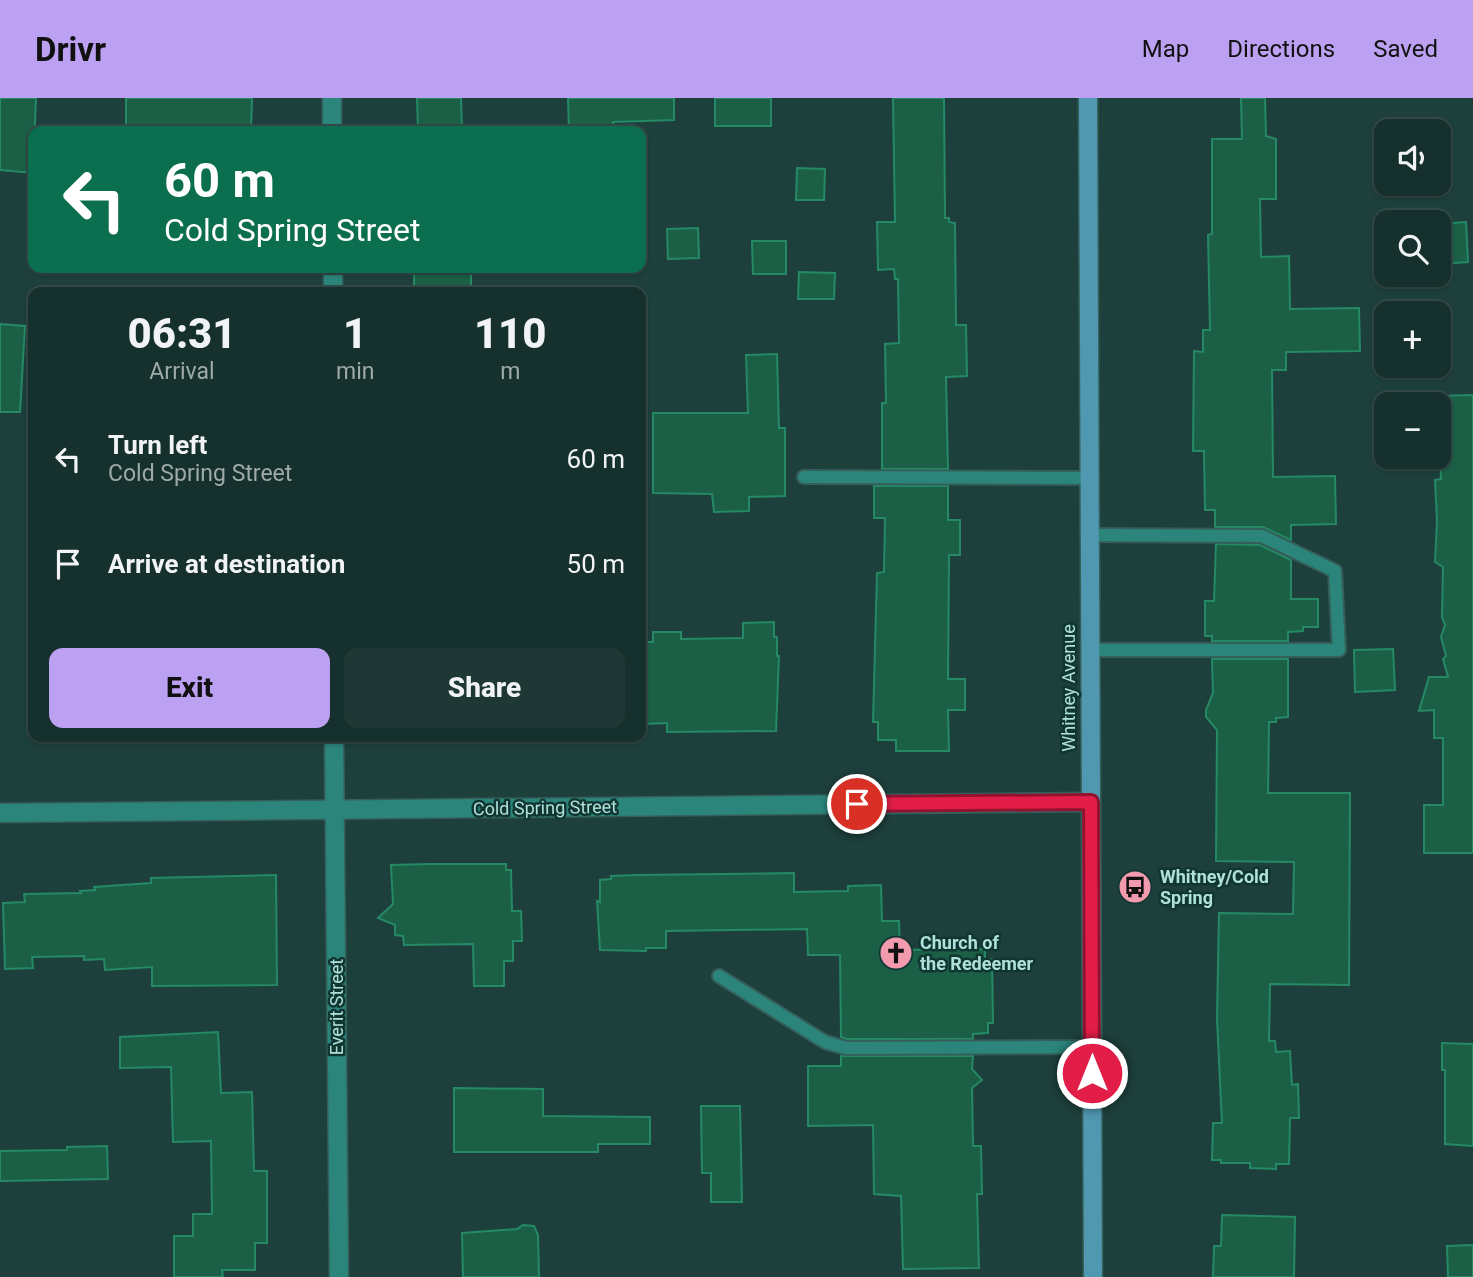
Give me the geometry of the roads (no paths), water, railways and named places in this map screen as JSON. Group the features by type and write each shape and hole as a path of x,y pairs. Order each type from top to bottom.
{"main road":[{"name":"Whitney Avenue","path":"1088,98 1093,1277"}],"street":[{"path":"332,98 332,126"},
{"name":"Everit Street","path":"334,742 339,1277"},
{"name":"Cold Spring Street","path":"0,813 1091,802"}],"lane":[{"path":"804,477 1089,478"},
{"path":"1089,535 1262,536 1335,572 1339,650 1090,650"},
{"path":"719,976 825,1042 846,1048 1092,1047"}],"place":[{"name":"Whitney/Cold Spring","path":"1135,887"},
{"name":"Church of the Redeemer","path":"896,953"}]}
